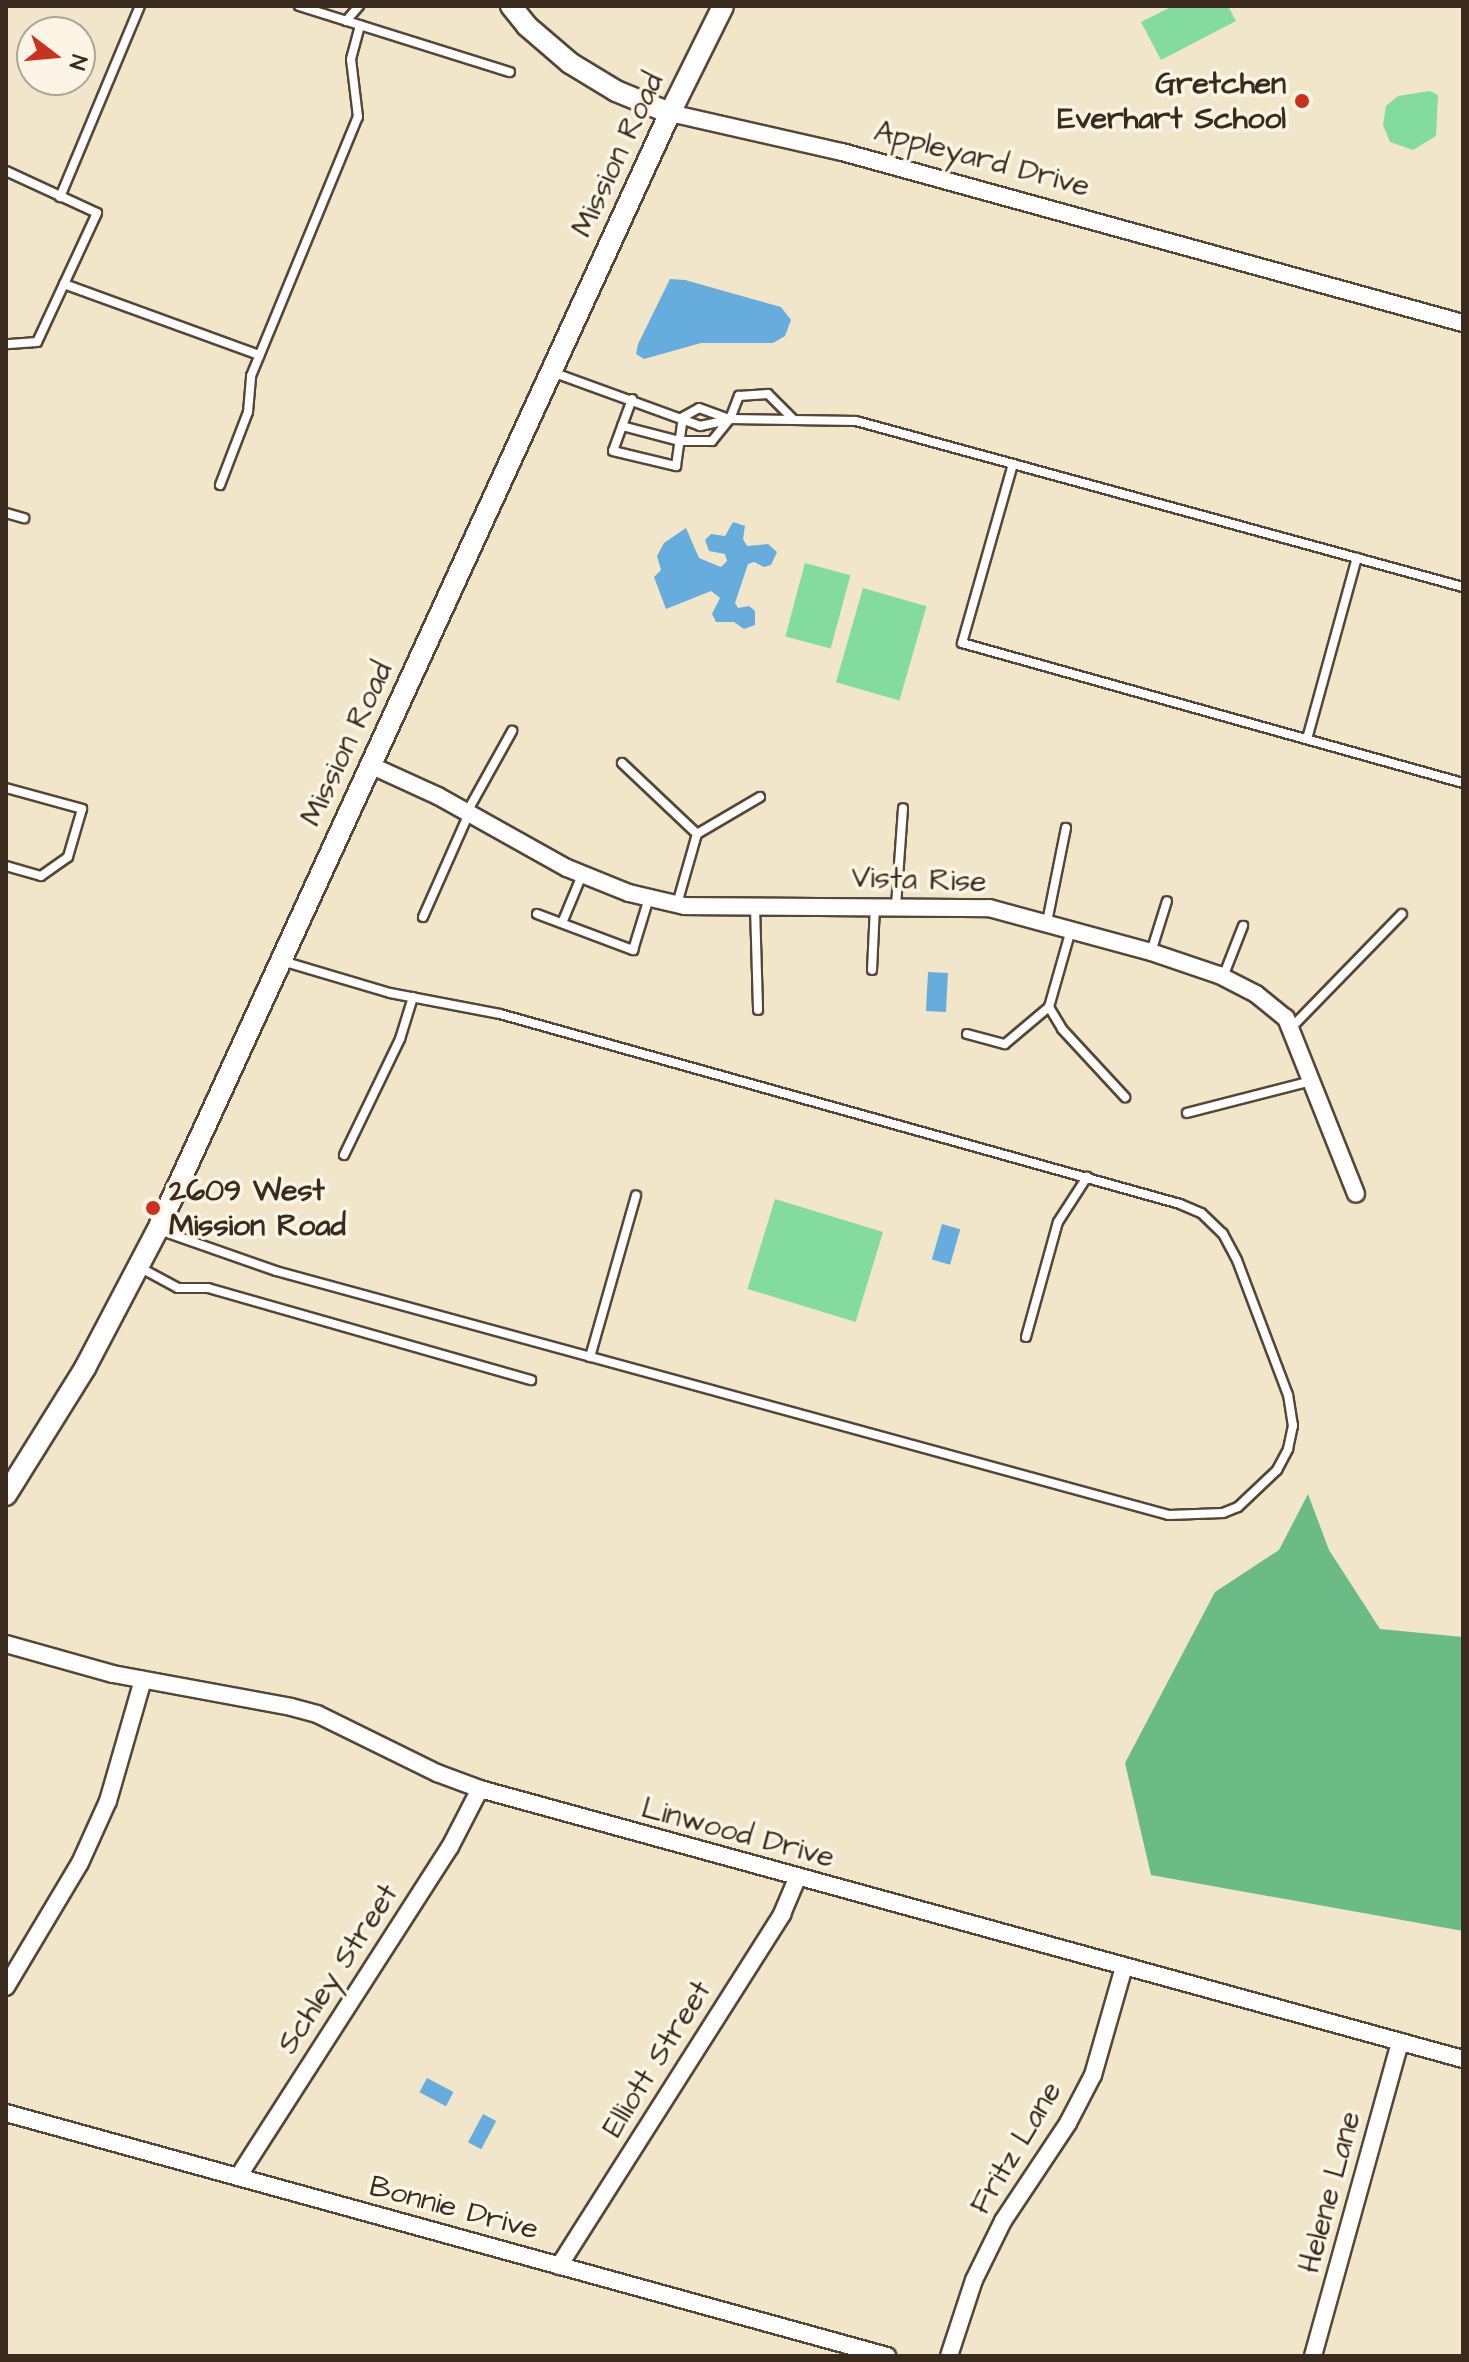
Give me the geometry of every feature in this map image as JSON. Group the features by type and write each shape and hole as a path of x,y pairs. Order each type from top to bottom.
{"street":[{"name":"Appleyard Drive","path":"511,6 527,26 570,63 616,91 670,113 842,152 1463,323"},
{"name":"Mission Road","path":"6,1495 85,1368 158,1229 670,113 723,6"},
{"name":"Vista Rise","path":"370,765 468,812 582,875 649,898 677,904 989,908 1151,952 1223,977 1275,1007 1291,1028 1356,1194"},
{"name":"Linwood Drive","path":"6,1644 143,1680 317,1714 437,1773 480,1789 797,1879 1463,2059"},
{"path":"6,1987 80,1863 108,1801 143,1680"},
{"name":"Schley Street","path":"238,2177 450,1847 480,1789"},
{"name":"Elliott Street","path":"559,2266 782,1914 797,1879"},
{"name":"Fritz Lane","path":"949,2356 974,2280 1003,2221 1068,2123 1093,2075 1124,1967"},
{"name":"Helene Lane","path":"1313,2356 1400,2042"},
{"name":"Bonnie Drive","path":"6,2113 887,2356"}],"lane":[{"path":"60,197 140,6"},
{"path":"299,6 510,72"},
{"path":"346,21 359,6"},
{"path":"220,485 248,412 251,376 358,117 351,59 360,25"},
{"path":"6,171 97,213 37,342 6,344"},
{"path":"64,284 259,355"},
{"path":"551,372 683,417 700,426 730,419 856,421 1463,587"},
{"path":"622,426 680,441 712,441 730,419 739,396 768,394 792,418"},
{"path":"632,399 613,451 676,466 683,417"},
{"path":"683,417 699,408 730,419"},
{"path":"1013,464 962,643 1463,783"},
{"path":"6,513 24,518"},
{"path":"1307,739 1357,558"},
{"path":"423,917 468,812 512,731"},
{"path":"622,763 697,834"},
{"path":"6,788 82,809 68,857 41,876 6,866"},
{"path":"677,904 697,834 760,797"},
{"path":"896,906 903,808"},
{"path":"1047,922 1066,828"},
{"path":"562,923 582,875"},
{"path":"537,914 633,950 649,898"},
{"path":"1151,952 1167,901"},
{"path":"755,906 758,1010"},
{"path":"872,970 875,906"},
{"path":"1291,1028 1402,914"},
{"path":"1223,977 1243,926"},
{"path":"967,1034 1005,1044 1049,1007 1071,929"},
{"path":"158,1229 276,1271 1169,1515 1223,1513 1238,1507 1277,1470 1288,1449 1293,1426 1288,1395 1237,1260 1223,1234 1201,1213 1087,1177 500,1014 413,997 281,961"},
{"path":"344,1155 400,1039 413,997"},
{"path":"1049,1007 1062,1029 1125,1097"},
{"path":"1187,1113 1312,1081"},
{"path":"1026,1337 1058,1222 1087,1177"},
{"path":"590,1357 636,1195"},
{"path":"139,1267 178,1288 208,1288 531,1380"}],"green space":[{"path":"1173,6 1228,6 1236,21 1161,60 1141,22"},
{"path":"1430,91 1438,95 1436,136 1413,150 1390,142 1383,125 1386,106 1398,96"},
{"path":"805,563 850,575 831,649 785,636"},
{"path":"863,588 926,606 899,700 836,682"},
{"path":"775,1199 883,1232 856,1322 748,1289"},
{"path":"1308,1494 1329,1550 1380,1629 1463,1637 1463,1931 1151,1875 1125,1763 1215,1592 1279,1550"}],"water":[{"path":"670,279 685,280 781,307 791,320 785,336 773,343 701,343 644,359 636,354 638,344"},
{"path":"733,522 745,526 743,539 747,546 768,544 777,552 771,565 748,564 735,603 738,608 749,606 755,611 755,625 744,629 734,622 716,622 712,614 720,598 711,591 666,609 654,577 661,570 657,556 664,543 686,528 699,558 721,567 727,561 725,554 709,551 705,540 711,534 725,536"},
{"path":"928,972 948,973 946,1012 926,1011"},
{"path":"942,1224 960,1229 950,1265 932,1260"},
{"path":"427,2078 453,2092 446,2106 419,2092"},
{"path":"483,2114 496,2121 481,2149 468,2142"}],"place":[{"name":"Gretchen Everhart School","path":"1302,101"},
{"name":"2609 West Mission Road","path":"153,1208"}]}
